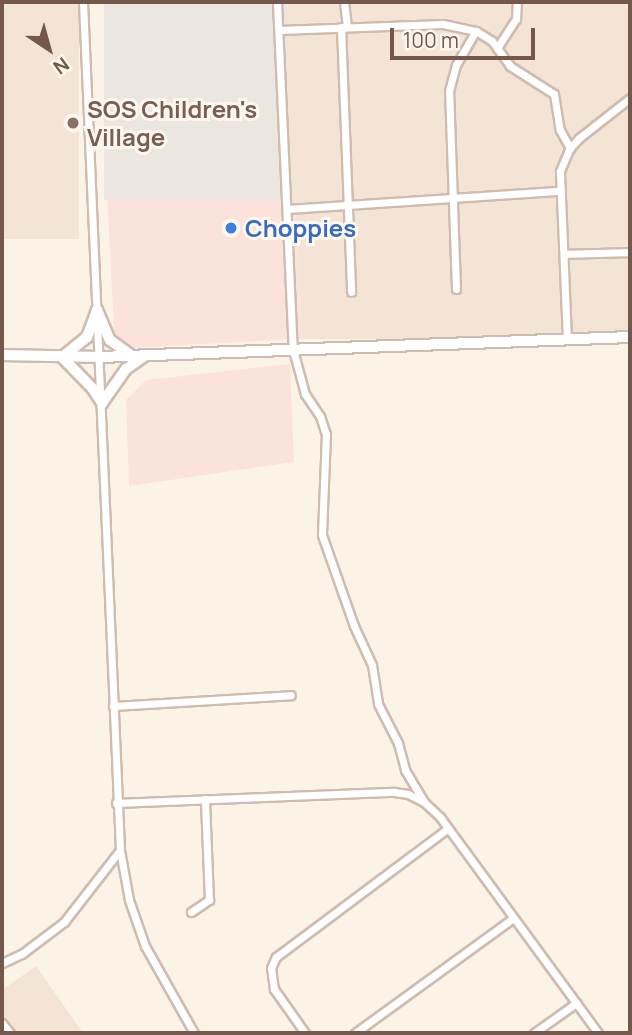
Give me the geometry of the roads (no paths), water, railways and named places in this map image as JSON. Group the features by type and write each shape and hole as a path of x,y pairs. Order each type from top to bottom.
{"street":[{"path":"83,2 120,850 128,900 145,946 194,1033"},
{"path":"278,2 293,350 305,394 320,416 326,434 322,535 326,552 372,665 378,704 398,743 405,770 424,802 447,829 598,1033"},
{"path":"344,2 351,292"},
{"path":"497,48 516,19 517,2"},
{"path":"279,30 443,24 476,32 497,48 510,66 554,94 560,130 570,148"},
{"path":"456,289 449,91 456,65 476,32"},
{"path":"567,340 560,171 570,148 592,125 630,99"},
{"path":"287,209 560,191"},
{"path":"564,254 630,252"},
{"path":"97,310 110,340 131,355"},
{"path":"62,357 87,337 97,310"},
{"path":"2,355 100,357 630,337"},
{"path":"102,403 126,369 146,355"},
{"path":"62,357 93,388 102,403"},
{"path":"113,706 291,695"},
{"path":"116,803 394,792 424,802"},
{"path":"191,912 209,900 205,799"},
{"path":"304,1033 274,989 271,968 276,957 447,829"},
{"path":"2,963 23,953 64,922 120,850"},
{"path":"355,1033 513,918"},
{"path":"534,1033 576,1003"},
{"path":"2,1023 10,1033"}],"place":[{"name":"SOS Children's Village","path":"73,123"},
{"name":"Choppies","path":"231,228"}]}
